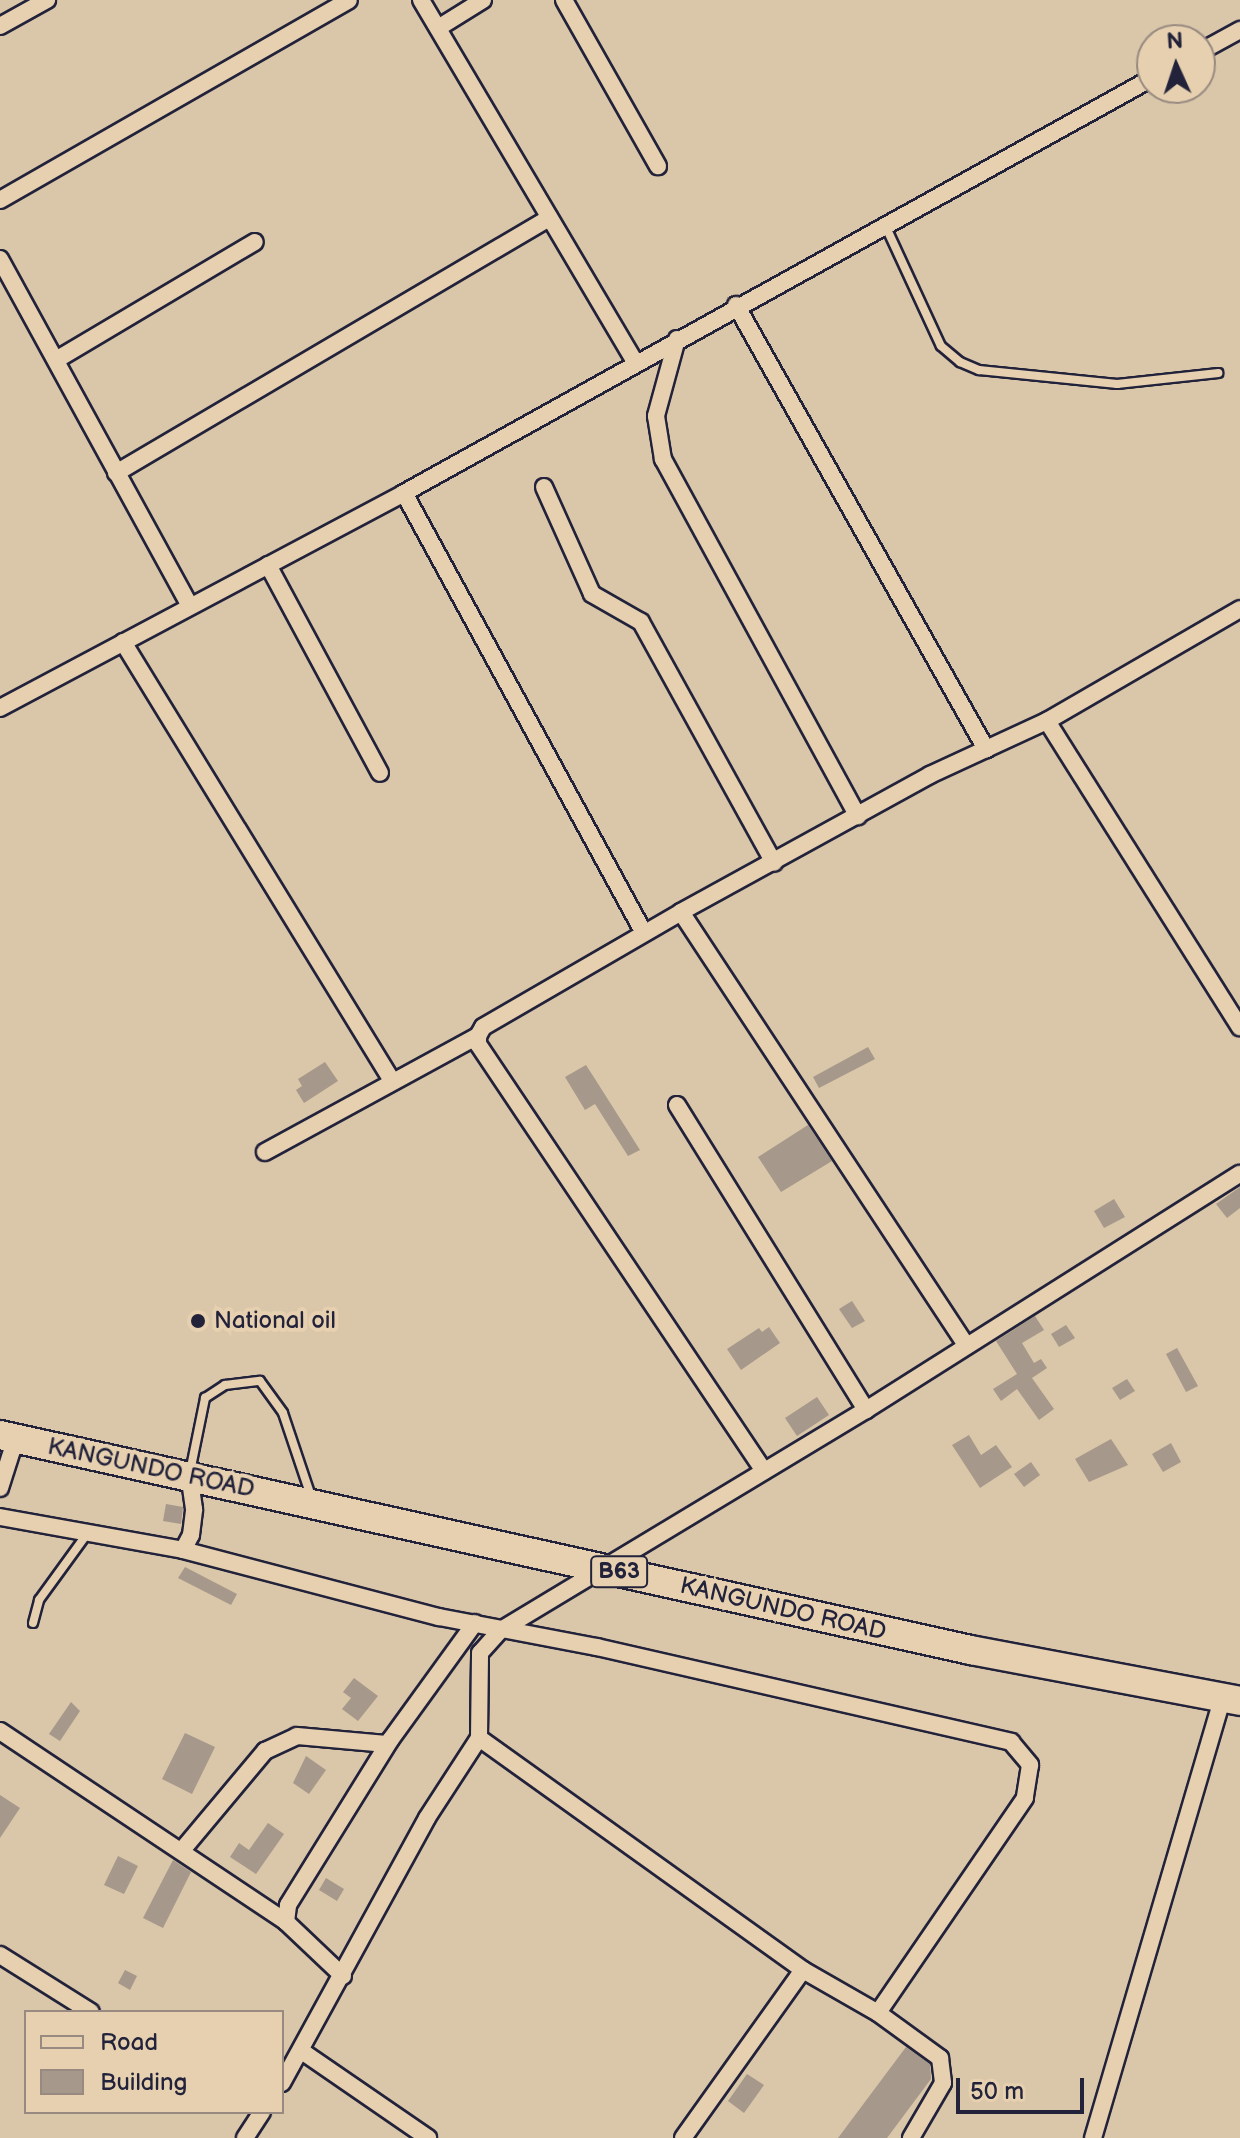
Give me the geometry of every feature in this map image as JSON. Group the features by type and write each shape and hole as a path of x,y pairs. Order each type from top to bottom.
{"highway":[{"name":"KANGUNDO ROAD","path":"8,1436 971,1650 1231,1700"}],"street":[{"path":"0,26 47,0"},
{"path":"0,200 349,0"},
{"path":"421,0 636,363"},
{"path":"438,28 483,0"},
{"path":"564,0 658,166"},
{"path":"1216,43 1240,30"},
{"path":"0,708 404,493 736,305 1136,87"},
{"path":"116,473 549,218"},
{"path":"56,360 255,242"},
{"path":"0,259 6,284 56,360 190,606"},
{"path":"736,305 986,749"},
{"path":"677,339 656,416 663,459 858,816"},
{"path":"544,487 592,594 641,622 774,863"},
{"path":"404,493 644,933"},
{"path":"268,565 380,773"},
{"path":"265,1152 391,1079 478,1036 483,1027 681,912 986,749 1047,721 1240,609"},
{"path":"123,642 391,1079"},
{"path":"1047,721 1240,1027"},
{"path":"681,912 966,1345"},
{"path":"478,1036 487,1057 764,1471"},
{"path":"677,1105 866,1410"},
{"path":"284,2080 303,2052 427,1818 479,1738 480,1653 501,1630 866,1410 1240,1174"},
{"path":"0,1488 8,1436"},
{"path":"183,1550 191,1535 194,1509 189,1475"},
{"path":"0,1517 183,1550 501,1630 1011,1742 1023,1751 1032,1779 1025,1798 878,2013"},
{"path":"286,1922 292,1894 387,1744 475,1623"},
{"path":"1093,2138 1231,1700"},
{"path":"0,1731 183,1849 286,1922 343,1976"},
{"path":"183,1849 265,1751 297,1736 387,1744"},
{"path":"479,1738 803,1970 878,2013 933,2051 945,2069 943,2083 911,2138"},
{"path":"0,1955 88,2010"},
{"path":"683,2138 803,1970"},
{"path":"303,2052 428,2138"},
{"path":"245,2138 257,2114"}],"lane":[{"path":"885,224 941,346 960,362 979,370 1117,384 1218,373"},
{"path":"189,1475 205,1398 225,1385 260,1381 283,1413 314,1504"},
{"path":"33,1623 39,1600 87,1533"}],"building":[{"path":"868,1047 875,1059 819,1088 813,1077"},
{"path":"325,1062 338,1081 304,1103 296,1090 302,1086 298,1079"},
{"path":"586,1065 640,1150 628,1156 595,1104 585,1110 565,1077"},
{"path":"808,1125 832,1161 781,1192 758,1157"},
{"path":"1240,1187 1240,1208 1227,1218 1216,1204"},
{"path":"1114,1199 1125,1217 1104,1228 1094,1211"},
{"path":"852,1301 865,1321 852,1328 839,1309"},
{"path":"1035,1316 1044,1330 1022,1343 1034,1363 1041,1359 1047,1368 1032,1378 1054,1409 1039,1420 1017,1389 1001,1401 993,1389 1017,1374 996,1341"},
{"path":"1066,1325 1075,1338 1059,1347 1051,1334"},
{"path":"769,1327 780,1343 741,1370 727,1349 759,1328 762,1332"},
{"path":"1177,1348 1198,1386 1186,1392 1166,1354"},
{"path":"1127,1379 1135,1391 1120,1400 1112,1388"},
{"path":"817,1397 829,1415 797,1436 785,1418"},
{"path":"969,1435 981,1455 996,1445 1012,1467 980,1488 952,1445"},
{"path":"1111,1439 1128,1465 1089,1482 1075,1459"},
{"path":"1171,1443 1181,1462 1163,1472 1152,1454"},
{"path":"1031,1462 1040,1475 1024,1487 1014,1474"},
{"path":"166,1504 183,1507 181,1524 163,1521"},
{"path":"185,1567 237,1594 231,1605 178,1578"},
{"path":"354,1678 378,1696 358,1721 342,1709 351,1698 343,1692"},
{"path":"71,1702 80,1711 60,1741 49,1734"},
{"path":"185,1733 215,1747 192,1794 162,1779"},
{"path":"306,1756 326,1770 309,1794 293,1783"},
{"path":"0,1795 20,1808 0,1838"},
{"path":"268,1823 284,1834 256,1874 230,1857 239,1843 249,1850"},
{"path":"118,1856 138,1866 124,1894 104,1885"},
{"path":"173,1860 191,1872 163,1928 143,1918"},
{"path":"326,1878 344,1889 337,1901 319,1890"},
{"path":"125,1970 137,1976 130,1990 118,1983"},
{"path":"906,2047 930,2064 931,2079 887,2138 838,2138"},
{"path":"747,2074 764,2085 744,2113 728,2101"}],"place":[{"name":"National oil","path":"198,1321"}]}
